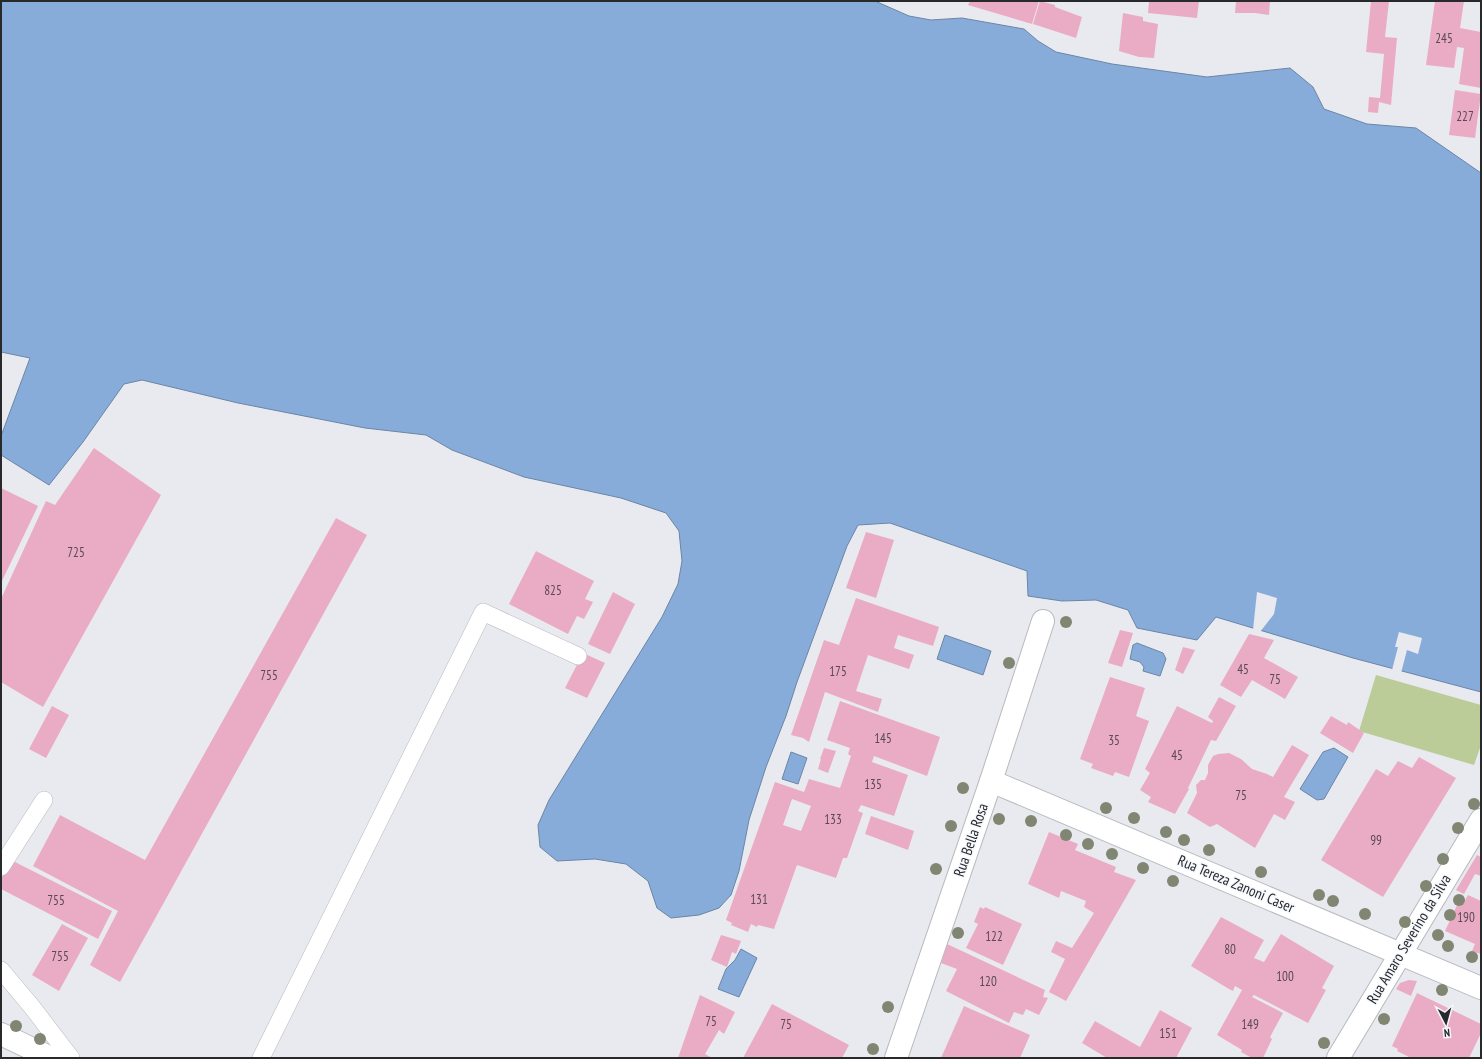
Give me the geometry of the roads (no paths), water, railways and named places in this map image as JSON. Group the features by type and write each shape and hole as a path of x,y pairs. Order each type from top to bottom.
{"street":[{"name":"Rua Bella Rosa","path":"896,1058 991,781 1043,621"},
{"name":"Rua Tereza Zanoni Caser","path":"991,781 1481,988"},
{"name":"Rua Amaro Severino da Silva","path":"1338,1058 1481,820"},
{"path":"1,1034 51,1058"}],"lane":[{"path":"261,1058 483,612 578,656"},
{"path":"1,866 44,800"},
{"path":"1,970 32,1007 71,1058"}],"water":[{"path":"1,1 875,1 909,16 931,20 962,18 1024,29 1038,41 1056,52 1112,64 1207,77 1290,68 1313,87 1324,109 1367,124 1416,128 1481,173 1481,692 1353,658 1216,617 1197,640 1137,628 1128,610 1096,600 1062,601 1028,596 1027,571 890,523 858,525 847,546 786,716 766,767 749,820 739,871 731,895 719,908 699,915 671,918 657,908 648,881 626,864 595,859 557,861 540,847 538,825 549,800 662,617 678,584 682,561 679,531 666,513 621,498 524,477 452,450 426,435 365,428 238,403 142,380 124,384 83,442 49,485 1,455 1,436 30,358 1,352"},
{"path":"945,635 991,651 983,675 937,659"},
{"path":"1137,643 1163,653 1166,659 1160,676 1143,671 1144,667 1140,662 1130,659 1133,645"},
{"path":"1334,748 1348,757 1324,799 1317,800 1300,789 1323,752"},
{"path":"791,752 807,758 798,784 782,779"},
{"path":"741,949 757,958 739,997 718,989 726,969 735,960"}]}
